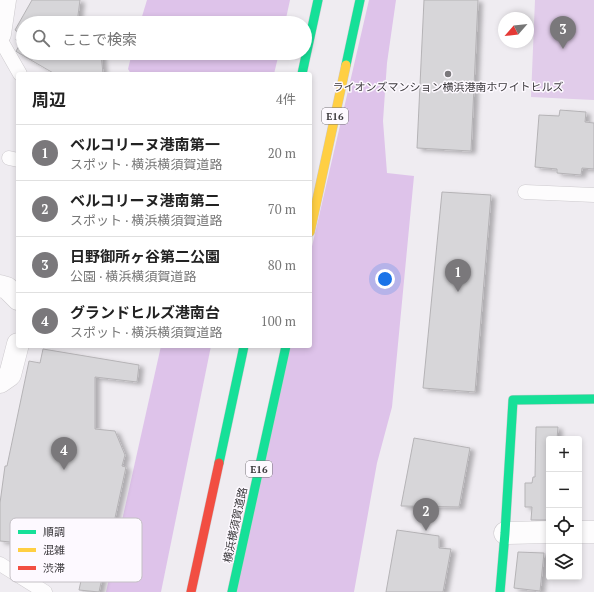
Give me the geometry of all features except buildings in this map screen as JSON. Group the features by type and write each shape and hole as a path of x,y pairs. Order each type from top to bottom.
{"main road":[{"path":"312,28 318,0"},
{"name":"E16","path":"312,223 360,0"},
{"path":"302,72 305,60"},
{"path":"191,592 244,348"},
{"name":"横浜横須賀道路","path":"232,592 286,348"},
{"path":"500,592 513,400 594,399"}],"street":[{"path":"0,34 5,0"},
{"path":"0,286 7,288 16,297"},
{"path":"0,382 10,375 17,348"},
{"path":"505,533 546,532"},
{"path":"582,532 594,532"}],"lane":[{"path":"0,39 19,72"},
{"path":"525,192 594,195"},
{"path":"0,564 10,570"},
{"path":"28,582 44,592"}],"shaded area":[{"path":"147,0 290,0 287,16 142,16"},
{"path":"369,0 396,0 387,63 383,121 387,173 414,176 392,407 377,463 354,592 232,592 289,348 312,348 312,246"},
{"path":"535,0 594,0 594,100 531,97"},
{"path":"130,60 277,60 274,72 130,72 128,69"},
{"path":"161,348 211,348 161,592 106,592 108,582 142,582 142,518 123,518"}],"traffic: fast":[{"path":"312,28 318,0"},
{"path":"346,65 360,0"},
{"path":"302,72 305,60"},
{"path":"219,463 244,348"},
{"path":"232,592 286,348"},
{"path":"500,592 513,400 594,399"}],"traffic: slow":[{"path":"312,223 346,65"}],"traffic: jam":[{"path":"191,592 219,463"}],"place":[{"name":"日野御所ヶ谷第二公園","path":"563,49"},
{"name":"ライオンズマンション横浜港南ホワイトヒルズ","path":"448,74"},
{"name":"ベルコリーヌ港南第一","path":"458,292"},
{"name":"グランドヒルズ港南台","path":"64,470"},
{"name":"ベルコリーヌ港南第二","path":"426,531"}]}
